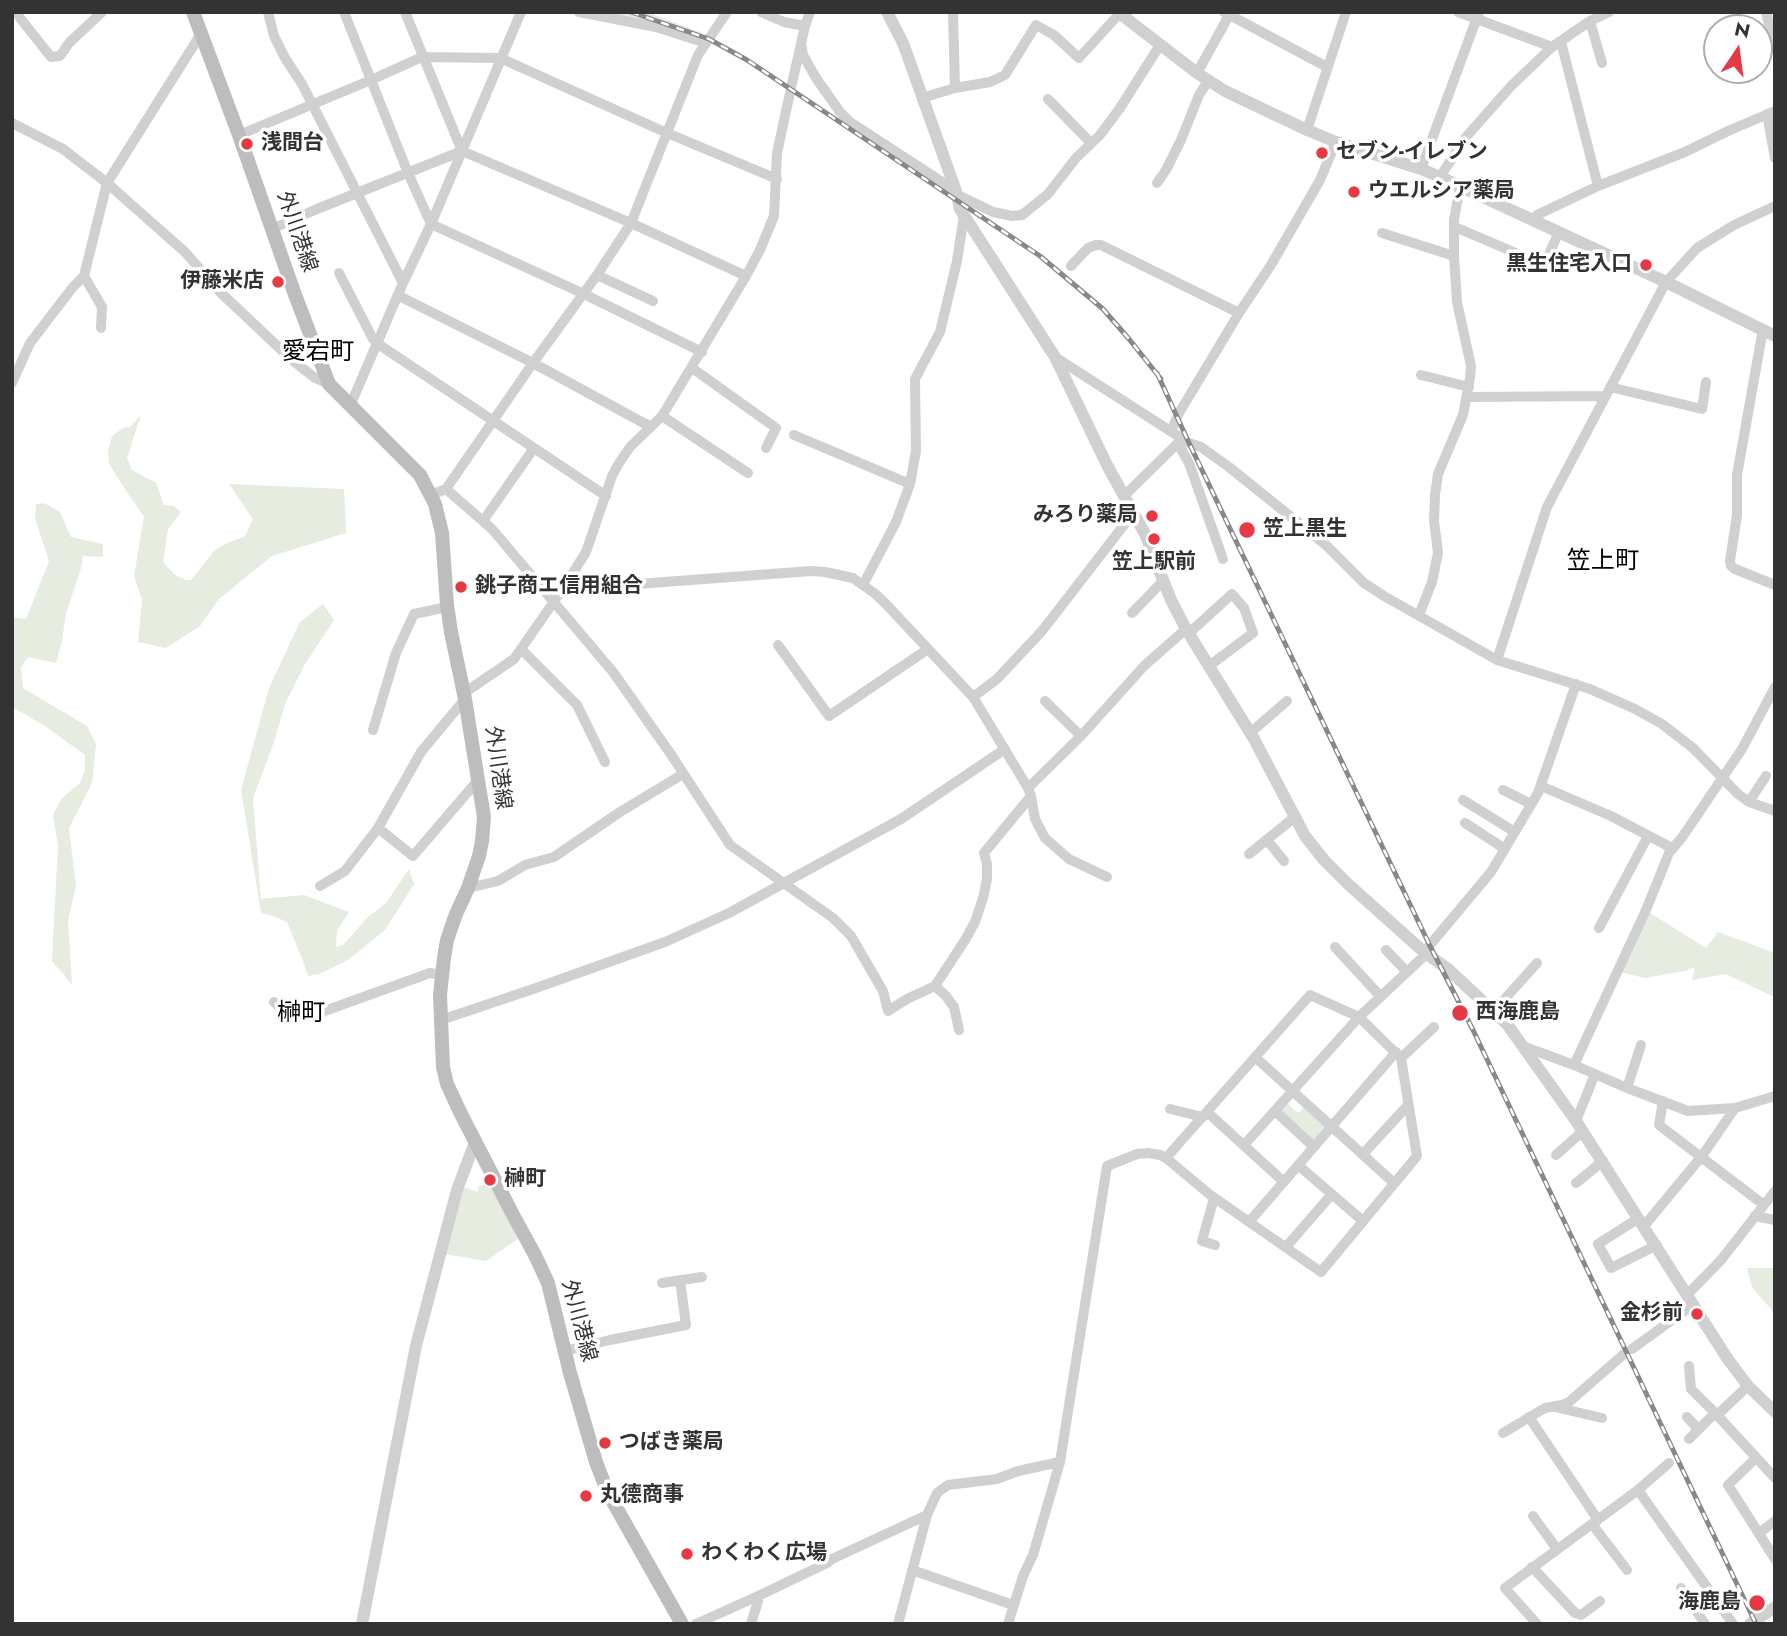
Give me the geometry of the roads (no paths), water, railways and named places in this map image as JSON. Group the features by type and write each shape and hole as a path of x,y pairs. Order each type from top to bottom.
{"main road":[{"name":"外川港線","path":"197,13 328,384 420,475 435,504 442,533 447,607 465,696 484,817 479,856 447,940 440,995 443,1067 447,1084 475,1142 536,1255 548,1283 570,1373 608,1493 682,1624"}],"street":[{"path":"22,14 51,57 60,56 69,43 102,12"},
{"path":"268,12 274,36 302,84 403,283"},
{"path":"344,12 431,224 702,352"},
{"path":"405,12 462,151 631,223 746,276"},
{"path":"350,406 521,12"},
{"path":"579,12 656,27 706,43"},
{"path":"431,495 446,489 631,223 698,55 727,12"},
{"path":"761,12 784,23 805,26"},
{"path":"320,886 345,871 378,828 421,752 465,696 514,659 521,649 586,552 619,463 630,447 662,416 746,276 774,216 778,153 810,12"},
{"path":"887,12 903,43 960,209 1055,357 1107,465 1145,534 1187,631 1250,733 1306,836 1324,860 1348,884 1448,969 1507,1024 1580,1126 1727,1358 1748,1386 1775,1412"},
{"path":"953,12 955,88"},
{"path":"1307,130 1346,12"},
{"path":"1458,12 1478,16 1556,44"},
{"path":"1440,177 1474,128 1503,94 1556,44 1590,21 1609,12"},
{"path":"1766,12 1775,50"},
{"path":"922,98 955,88 990,82 1005,75 1036,25 1054,35 1079,58 1119,13 1225,91 1336,142 1440,177 1775,336"},
{"path":"1197,73 1228,13 1328,67"},
{"path":"1421,169 1478,16"},
{"path":"1590,21 1602,62"},
{"path":"12,383 30,343 84,276 107,183 202,32"},
{"path":"801,44 803,55 816,78 850,122 956,192 993,212 1012,216 1022,215 1048,194 1076,158 1100,135 1160,45"},
{"path":"1556,44 1598,186"},
{"path":"240,135 422,57 500,58 777,180"},
{"path":"1157,183 1181,140 1199,95 1208,81"},
{"path":"1048,99 1091,144"},
{"path":"1532,220 1537,215 1598,186 1685,152 1771,113 1775,158"},
{"path":"12,122 63,149 107,183 185,252 220,292 291,359 315,378 328,384"},
{"path":"1171,431 1179,412 1271,265 1320,180 1336,142"},
{"path":"272,229 462,151"},
{"path":"1419,615 1432,582 1438,553 1434,521 1438,474 1462,415 1471,366 1457,302 1454,256 1454,220 1460,186"},
{"path":"1497,660 1547,507 1666,282 1697,248 1734,225 1775,206"},
{"path":"863,585 896,522 910,485 916,451 915,379 940,332 957,261 964,215"},
{"path":"1455,227 1545,265 1559,232"},
{"path":"1382,233 1454,256"},
{"path":"1071,266 1088,248 1101,246 1239,313"},
{"path":"339,273 378,344 606,496"},
{"path":"597,275 653,301"},
{"path":"84,276 102,307 100,328"},
{"path":"399,296 533,363 651,427"},
{"path":"1763,329 1737,475 1737,515 1730,561 1735,569 1775,585"},
{"path":"1055,357 1171,431 1189,463 1223,559"},
{"path":"692,368 776,428 766,448"},
{"path":"1421,375 1468,392 1608,391 1702,409 1706,382"},
{"path":"662,416 748,473"},
{"path":"794,435 910,485"},
{"path":"1124,496 1179,441"},
{"path":"1179,441 1201,447 1229,467 1326,545 1364,583 1384,596 1497,660 1576,684 1635,709 1662,724 1693,748 1738,794 1749,802 1775,811"},
{"path":"483,521 534,448"},
{"path":"446,489 492,529 613,672 730,845 833,918 851,936 883,991 888,1011 935,986 965,940 975,922 983,898 987,879 984,853 1030,792 1144,666 1232,594 1244,608 1252,633 1209,666"},
{"path":"973,697 997,679 1042,631 1134,512"},
{"path":"564,587 811,571 853,578 885,604 973,697 1030,792 1035,819 1045,838 1069,859 1107,877"},
{"path":"1132,613 1164,580"},
{"path":"373,730 396,653 414,614 447,607"},
{"path":"778,645 829,716 928,649"},
{"path":"521,649 577,705 604,762"},
{"path":"1244,1145 1359,1017 1423,957 1424,951 1491,872 1541,786 1576,684"},
{"path":"1574,1065 1646,911 1672,848 1683,836 1770,706 1775,687"},
{"path":"1045,701 1081,736"},
{"path":"1250,733 1287,701"},
{"path":"440,1020 666,942 729,913 901,819 1004,749"},
{"path":"468,888 498,881 524,865 554,857 620,812 683,774"},
{"path":"1749,802 1766,776"},
{"path":"378,828 413,856 479,779"},
{"path":"1541,786 1611,816 1672,848"},
{"path":"1503,790 1531,804"},
{"path":"1463,800 1515,832"},
{"path":"1249,854 1295,817"},
{"path":"1465,823 1505,849"},
{"path":"1599,928 1648,836"},
{"path":"1267,840 1284,861"},
{"path":"1335,947 1380,996"},
{"path":"1386,950 1407,972"},
{"path":"1494,1012 1536,963"},
{"path":"274,1002 279,1007 308,1015 430,973 442,975"},
{"path":"935,986 954,1007 959,1030"},
{"path":"1008,1624 1023,1576 1033,1555 1060,1462 1107,1166 1137,1154 1160,1155 1214,1198 1321,1272 1417,1156 1399,1055 1359,1017 1310,995 1166,1158"},
{"path":"1249,1222 1332,1126 1399,1055 1434,1027"},
{"path":"1626,1088 1641,1045"},
{"path":"1525,1047 1688,1111 1735,1108 1775,1096"},
{"path":"1255,1057 1394,1183"},
{"path":"1556,1155 1580,1126 1595,1074"},
{"path":"1663,1101 1659,1125 1764,1205"},
{"path":"1363,1154 1408,1105"},
{"path":"1657,1245 1611,1268 1598,1244 1642,1222 1702,1156 1735,1108"},
{"path":"1170,1109 1205,1114 1284,1182"},
{"path":"1275,1111 1314,1147"},
{"path":"362,1624 416,1346 457,1190 475,1142"},
{"path":"1576,1183 1603,1161"},
{"path":"1298,1165 1363,1221"},
{"path":"1503,1433 1545,1408 1569,1402 1691,1299 1775,1191"},
{"path":"1286,1247 1332,1194"},
{"path":"1214,1198 1202,1241 1215,1245"},
{"path":"1755,1216 1775,1220"},
{"path":"662,1283 702,1277"},
{"path":"565,1351 686,1325 680,1280"},
{"path":"1689,1366 1691,1389 1775,1478"},
{"path":"1689,1439 1748,1386"},
{"path":"1554,1406 1602,1418"},
{"path":"1529,1417 1627,1570"},
{"path":"1687,1417 1698,1429"},
{"path":"1756,1458 1728,1485 1775,1559"},
{"path":"898,1624 928,1515 937,1493 948,1485 996,1479 1060,1462"},
{"path":"1537,1624 1505,1588 1638,1490 1669,1463"},
{"path":"1638,1490 1733,1624"},
{"path":"696,1624 928,1515"},
{"path":"1533,1516 1557,1549"},
{"path":"1759,1533 1775,1521"},
{"path":"1532,1567 1575,1614 1581,1615 1600,1601"},
{"path":"912,1570 1013,1605"},
{"path":"1681,1588 1705,1624"},
{"path":"751,1624 758,1601 756,1597"},
{"path":"1753,1622 1773,1611"}],"railway":[{"path":"631,12 709,39 747,60 1040,256 1103,309 1161,379"},
{"path":"1157,373 1756,1624"}],"place":[{"name":"浅間台","path":"247,144"},
{"name":"セブン-イレブン","path":"1322,153"},
{"name":"ウエルシア薬局","path":"1354,192"},
{"name":"黒生住宅入口","path":"1646,265"},
{"name":"伊藤米店","path":"278,282"},
{"name":"みろり薬局","path":"1152,516"},
{"name":"笠上黒生","path":"1247,530"},
{"name":"笠上駅前","path":"1154,539"},
{"name":"銚子商エ信用組合","path":"461,587"},
{"name":"西海鹿島","path":"1460,1013"},
{"name":"榊町","path":"490,1180"},
{"name":"金杉前","path":"1697,1314"},
{"name":"つばき薬局","path":"605,1443"},
{"name":"丸德商事","path":"586,1496"},
{"name":"わくわく広場","path":"687,1554"},
{"name":"海鹿島","path":"1757,1603"}],"district":[{"name":"愛宕町","path":"318,353"},
{"name":"笠上町","path":"1603,562"},
{"name":"榊町","path":"301,1014"}]}
